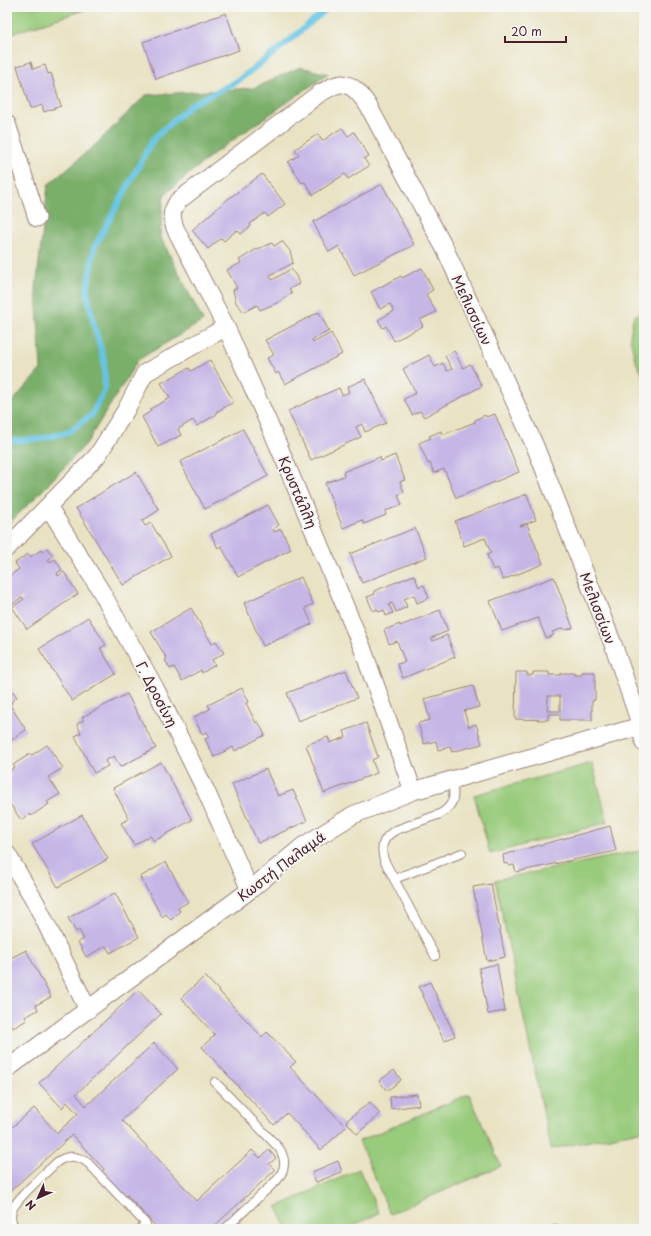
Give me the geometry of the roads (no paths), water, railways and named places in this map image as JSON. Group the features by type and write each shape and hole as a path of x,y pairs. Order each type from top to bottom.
{"street":[{"name":"Μελισσίων","path":"178,201 320,93 342,84 352,88 362,96 369,106 445,249 535,446 613,644 642,734"},
{"path":"7,124 37,218"},
{"name":"Κρυστάλλη","path":"178,201 173,209 172,219 175,228 226,327 279,447 362,647 413,791"},
{"path":"7,548 97,456 126,410 145,372 226,327"},
{"name":"Γ. Δροσίνη","path":"48,506 101,591 155,688 206,791 250,890"},
{"name":"Κωστή Παλαμά","path":"7,1069 250,890 303,846 353,815 413,791 452,780 642,734"},
{"path":"7,854 36,903 88,1010"}],"lane":[{"path":"435,956 394,879 382,853 382,846 385,839 396,830 447,810 452,804 454,797 452,780"},
{"path":"394,879 462,853"},
{"path":"215,1082 279,1148 285,1160 282,1173 278,1179 226,1229"},
{"path":"16,1229 11,1219 11,1212 17,1201 57,1162 69,1156 82,1159 88,1163 146,1227"}],"waterway":[{"path":"7,441 40,439 68,432 92,415 105,389 104,360 94,325 87,292 94,248 154,138 192,104 236,82 278,50 329,7"}]}
